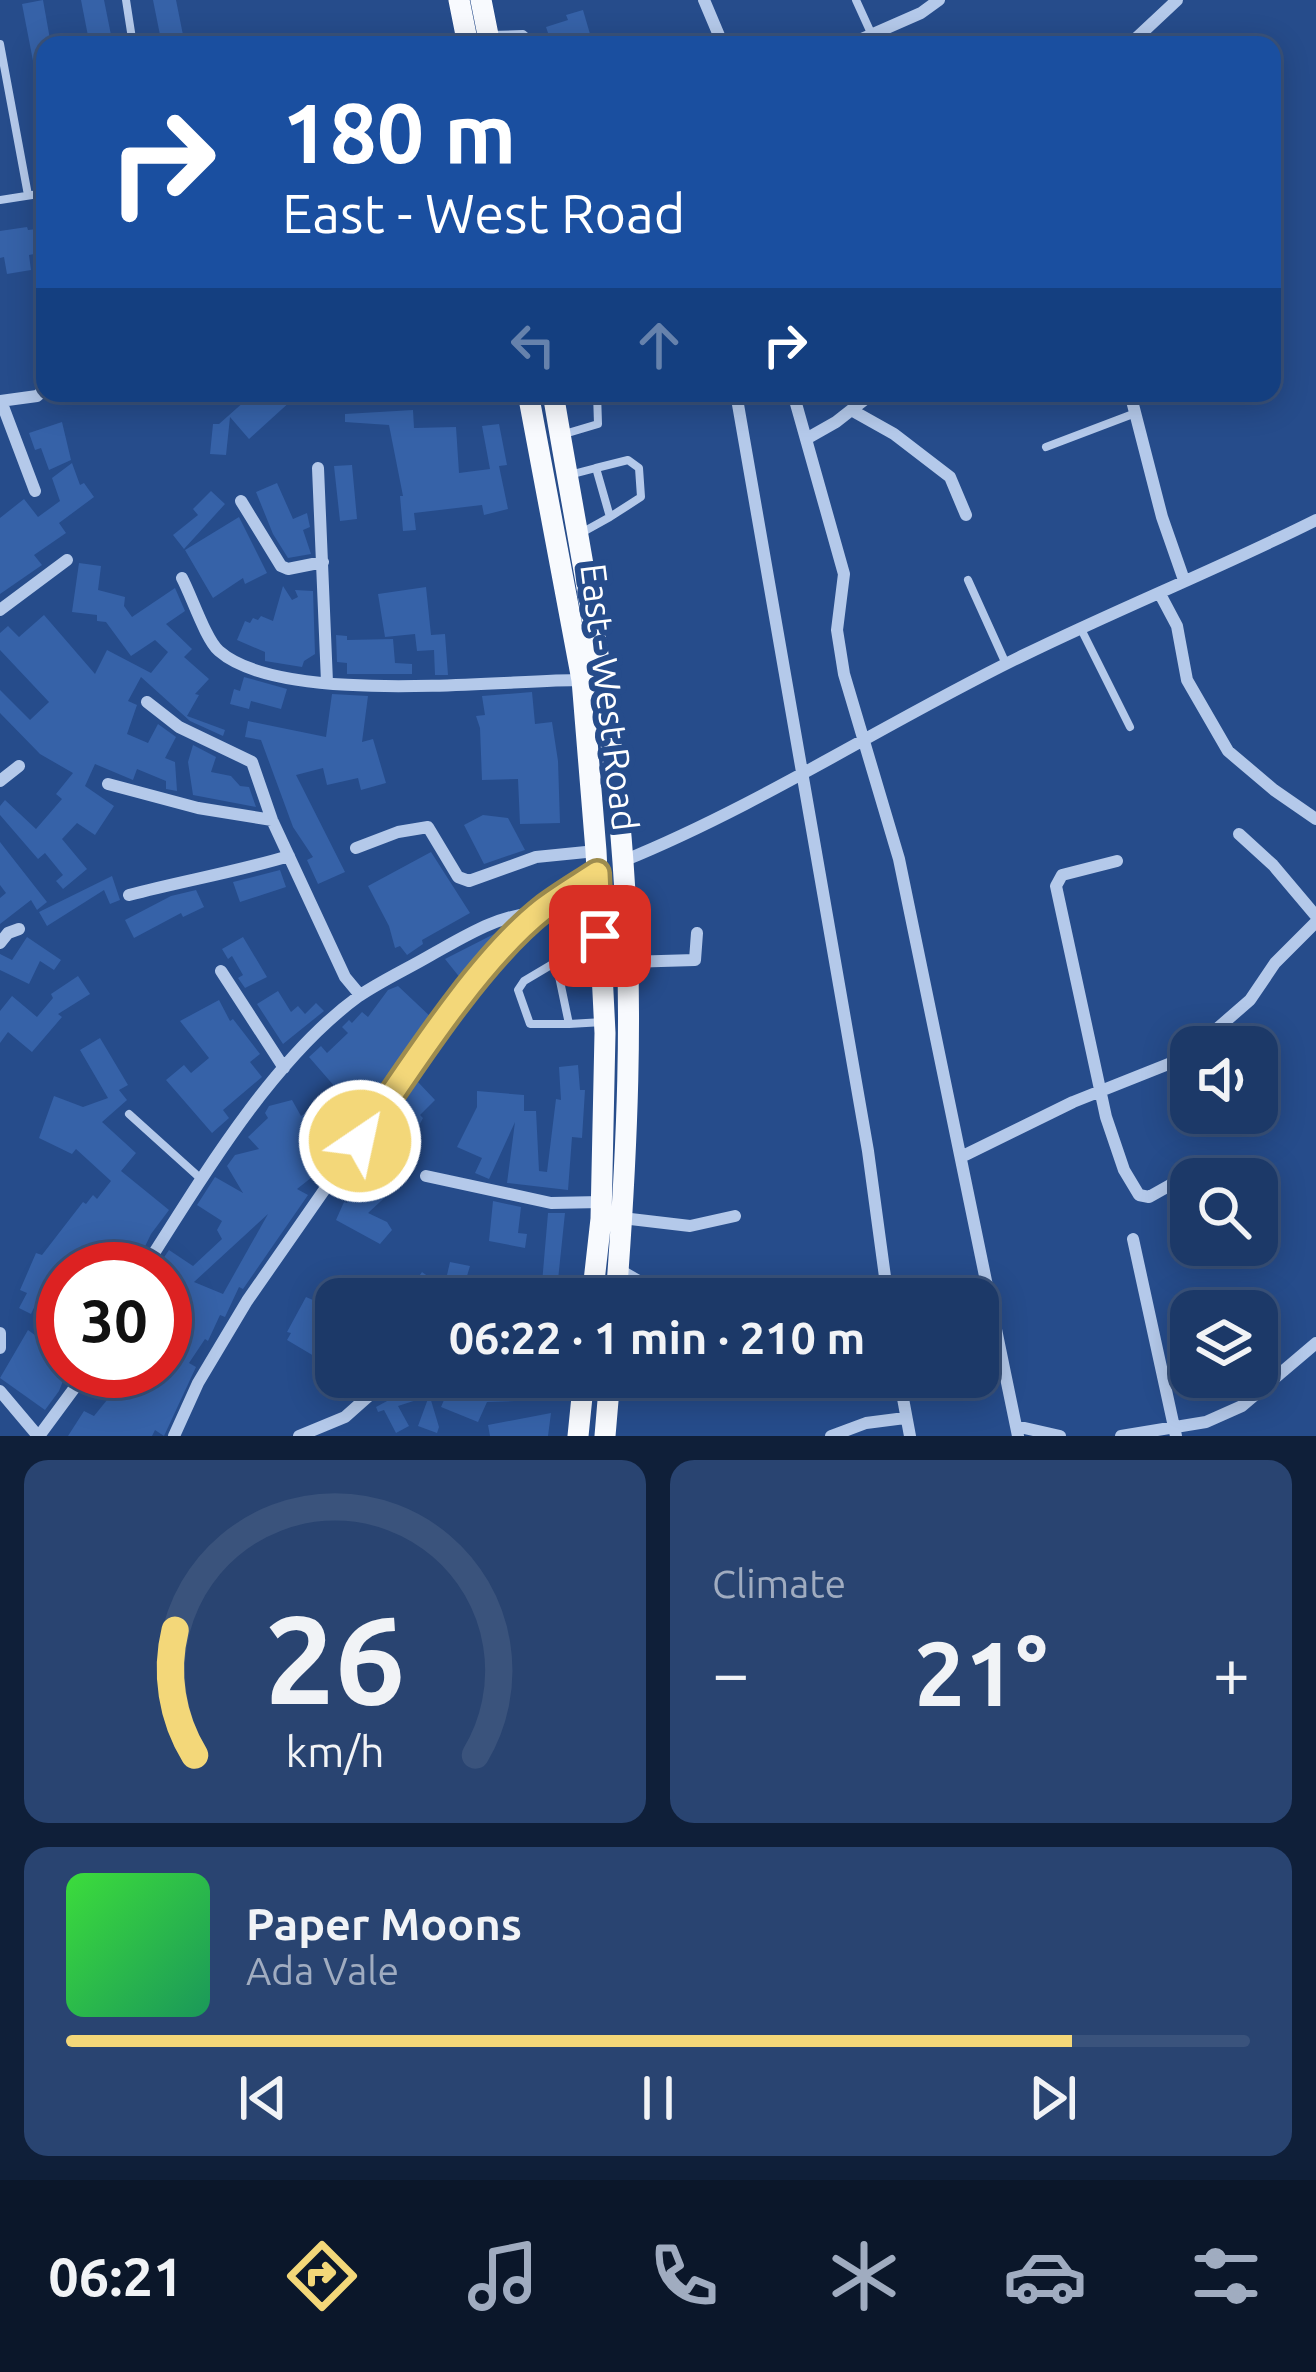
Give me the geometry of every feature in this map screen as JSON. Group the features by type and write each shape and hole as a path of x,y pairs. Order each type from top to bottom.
{"main road":[{"path":"459,0 479,36"},
{"path":"482,0 482,36"},
{"name":"East - West Road","path":"530,402 581,680 597,862 604,1022 602,1202 594,1278"},
{"name":"East - West Road","path":"554,402 623,861 630,1024 617,1278"},
{"path":"578,1436 582,1398"},
{"path":"605,1436 608,1398"}],"street":[{"path":"704,0 719,36"},
{"path":"868,36 939,0"},
{"path":"1139,36 1177,0"},
{"path":"35,491 1,401 36,396"},
{"path":"738,402 868,1150 885,1278"},
{"path":"796,402 844,574 837,630 861,739 899,859 1017,1431 1060,1436"},
{"path":"806,439 863,402"},
{"path":"1131,402 1184,580"},
{"path":"853,411 894,434 950,477 966,515"},
{"path":"318,468 327,682"},
{"path":"241,501 281,566 323,562"},
{"path":"623,861 803,775 861,739 1006,664 1316,520"},
{"path":"0,610 68,560"},
{"path":"182,578 208,638 232,661 289,680 389,687 581,680"},
{"path":"1160,594 1178,626 1187,680 1228,751 1316,819"},
{"path":"147,702 179,727 247,757 345,976 360,995"},
{"path":"0,781 20,766"},
{"path":"108,784 198,808 272,820"},
{"path":"356,848 398,832 428,827 458,877 469,881 536,857 597,862"},
{"path":"1220,1026 1250,1000 1275,963 1316,919 1273,865 1239,835"},
{"path":"129,896 289,856"},
{"path":"1117,861 1063,874 1056,886 1101,1090 1124,1170 1139,1196 1149,1198 1170,1186"},
{"path":"175,1436 198,1383 247,1300 421,1051 491,963 597,862"},
{"path":"161,1242 201,1179 284,1068 360,995 489,922 540,912"},
{"path":"0,944 8,932 19,929"},
{"path":"627,962 695,960 697,932"},
{"path":"221,971 284,1068"},
{"path":"963,1156 1101,1090 1170,1063"},
{"path":"426,1176 551,1203 602,1202"},
{"path":"622,1218 690,1226 735,1216"},
{"path":"1133,1239 1176,1433"},
{"path":"0,1333 0,1348"},
{"path":"1121,1436 1176,1433 1242,1406 1316,1342"},
{"path":"0,1391 38,1436 67,1398"},
{"path":"299,1436 345,1417 366,1398"},
{"path":"902,1398 910,1436"},
{"path":"831,1436 905,1418"}],"lane":[{"path":"126,0 132,36"},
{"path":"856,0 872,34"},
{"path":"0,44 28,195"},
{"path":"0,200 36,194"},
{"path":"560,436 598,424 597,402"},
{"path":"1046,447 1133,413"},
{"path":"567,476 628,460 639,468 641,497 577,536"},
{"path":"596,468 610,517"},
{"path":"968,580 1006,664"},
{"path":"1081,629 1130,727"},
{"path":"600,936 524,981 518,990 530,1024 604,1022"},
{"path":"556,962 569,1024"},
{"path":"129,1114 201,1179"},
{"path":"618,1267 637,1278"}],"building":[{"path":"43,0 49,36 36,36 36,76 22,4"},
{"path":"81,0 104,0 111,36 88,36"},
{"path":"153,0 176,0 183,36 160,36"},
{"path":"583,10 590,34 549,36 546,27 568,20 566,15"},
{"path":"36,229 36,254 29,255 31,270 7,274 4,257 0,258 0,231"},
{"path":"244,402 290,402 249,439 230,417 226,455 210,454 213,424"},
{"path":"413,410 414,428 456,427 459,473 490,469 482,426 499,424 507,465 499,466 508,509 484,515 482,505 414,513 416,530 403,531 403,496 389,425 345,422 345,414"},
{"path":"62,422 71,460 49,470 29,433"},
{"path":"72,463 80,485 84,483 94,497 59,523 66,533 34,555 42,565 0,594 0,518 24,499 38,517 60,501 52,478"},
{"path":"352,465 357,519 340,521 334,466"},
{"path":"277,483 293,519 307,513 310,527 303,530 311,554 288,558 273,534 256,492"},
{"path":"211,491 225,504 184,549 173,535 198,515 193,509"},
{"path":"239,517 267,573 245,584 243,578 213,598 185,550"},
{"path":"79,563 101,566 98,590 125,597 124,606 132,617 175,588 185,611 166,624 192,649 184,657 209,679 195,694 199,695 187,716 225,730 223,736 190,721 141,677 128,701 137,705 127,734 148,743 158,724 176,737 165,758 175,762 177,791 137,769 133,780 95,764 85,786 114,806 95,835 77,823 62,839 87,869 63,889 56,881 63,875 45,853 38,859 0,815 5,800 36,829 62,799 56,794 73,773 40,754 0,713 0,690 30,720 49,702 0,650 0,633 8,626 19,637 44,615 95,674 107,650 151,673 168,652 155,640 131,656 106,622 97,621 97,615 72,612"},
{"path":"283,586 292,600 298,597 295,590 313,591 315,654 302,667 265,661 265,652 237,640 245,621 261,616 273,621"},
{"path":"426,587 431,635 445,634 448,675 435,675 434,650 417,651 415,634 385,637 378,594"},
{"path":"336,635 347,636 347,640 393,639 395,663 412,664 412,674 347,674 347,663 337,662"},
{"path":"244,677 287,689 281,709 251,701 249,709 230,704"},
{"path":"532,692 535,724 552,722 560,823 520,824 518,779 482,780 476,716 485,715 482,696"},
{"path":"332,694 368,696 362,742 373,739 386,783 361,790 358,778 327,785 323,768 296,775 345,872 318,884 307,860 313,857 293,827 261,740 245,737 248,721 326,737"},
{"path":"193,745 216,757 211,772 231,776 240,786 249,787 256,807 193,795 188,762"},
{"path":"483,815 508,818 525,850 484,864 464,825"},
{"path":"0,842 47,902 37,910 31,900 0,924 0,898 6,893 0,885"},
{"path":"431,852 470,913 422,940 407,955 400,946 395,948 368,886"},
{"path":"280,870 286,887 240,902 233,882"},
{"path":"112,876 120,900 110,904 104,890 47,926 39,912"},
{"path":"196,890 204,907 183,917 181,913 134,938 125,920 171,896"},
{"path":"496,933 499,939 480,952 482,957 461,979 445,959"},
{"path":"27,937 61,960 54,970 40,961 29,984 0,970 0,954 12,960"},
{"path":"243,937 267,977 245,988 232,956 228,959 222,949"},
{"path":"78,976 90,994 58,1014 62,1017 32,1052 8,1032 0,1043 0,1011 12,996 37,1017 53,998 51,994"},
{"path":"398,986 433,1019 362,1118 309,1057 321,1046 327,1053 348,1033 342,1027 349,1020 352,1023 362,1012 368,1017 388,990"},
{"path":"278,991 291,1012 298,1006 305,1014 316,1003 324,1011 283,1044 257,1004"},
{"path":"219,1000 230,1021 260,1054 250,1062 262,1077 223,1110 229,1118 212,1133 166,1080 184,1065 191,1073 209,1058 180,1021"},
{"path":"100,1038 128,1085 119,1090 127,1100 102,1122 136,1153 121,1171 169,1210 147,1242 52,1242 83,1202 93,1195 97,1199 111,1181 76,1149 72,1154 39,1138 54,1096 83,1107 108,1098 80,1050"},
{"path":"578,1065 580,1090 585,1090 582,1138 572,1137 568,1190 507,1183 515,1122 489,1179 475,1173 482,1158 457,1147 477,1107 477,1091 524,1095 524,1111 536,1111 539,1171 547,1172 556,1099 561,1100 559,1067"},
{"path":"418,1082 435,1100 420,1115 423,1118 394,1189 368,1213 387,1222 392,1230 380,1244 336,1220 344,1202 364,1183 358,1180 366,1162 371,1165 387,1118"},
{"path":"292,1100 301,1116 316,1107 328,1127 319,1132 334,1155 317,1165 321,1170 297,1189 308,1195 192,1358 192,1265 222,1239 217,1230 222,1221 197,1205 215,1177 243,1193 227,1166 235,1155 259,1149 248,1137 268,1118 269,1106","holes":["268,1214 223,1294 194,1282"]},
{"path":"493,1201 521,1207 518,1233 527,1234 525,1248 489,1241"},
{"path":"548,1213 565,1213 558,1278 542,1278"},
{"path":"36,1253 36,1303 31,1314 19,1308 27,1293 20,1290"},
{"path":"450,1262 470,1266 467,1276 475,1278 446,1278"},
{"path":"306,1297 315,1301 315,1357 287,1340 291,1333 287,1332"},
{"path":"28,1330 36,1336 36,1398 54,1398 45,1410 0,1378"},
{"path":"182,1398 164,1436 155,1430 152,1436 68,1436 84,1411 94,1416 107,1400"},
{"path":"393,1398 423,1398 398,1406 409,1426 396,1433 384,1410 378,1412 376,1407"},
{"path":"428,1398 430,1398 437,1433 418,1426"},
{"path":"445,1398 515,1398 487,1402 478,1422 441,1407"},
{"path":"551,1413 548,1436 490,1436 488,1425"}],"route":[{"path":"360,1141 421,1051 491,963 540,912 597,873 600,936"}]}
